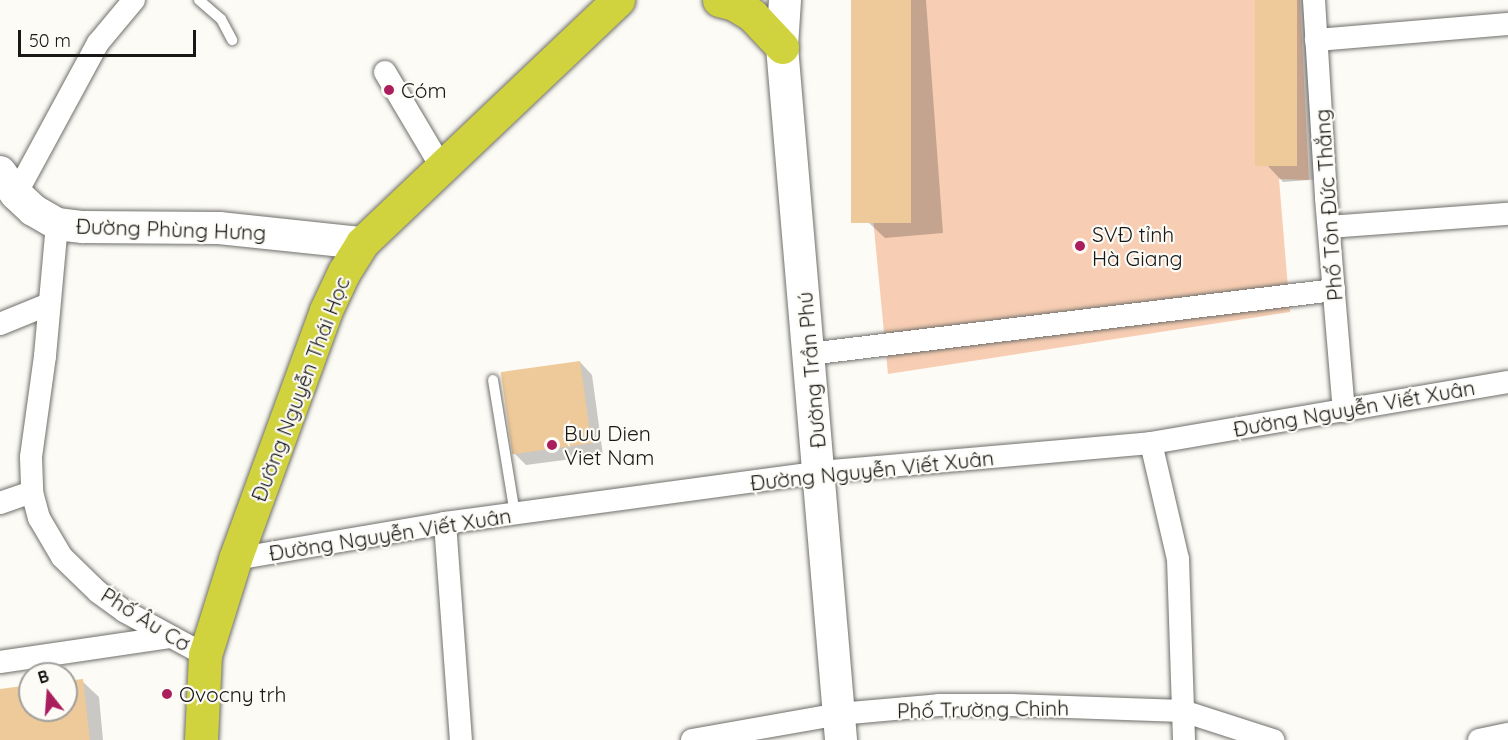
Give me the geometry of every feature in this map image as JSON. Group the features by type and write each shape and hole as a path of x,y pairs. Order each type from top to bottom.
{"highway":[{"name":"Đường Nguyễn Thái Học","path":"201,740 205,655 236,559 326,310 344,272 362,243 618,0"},
{"path":"719,0 734,4 752,15 782,47"}],"main road":[{"name":"Đường Trần Phú","path":"785,0 782,47 840,727"},
{"name":"Đường Phùng Hưng","path":"8,183 33,210 57,224 83,228 219,228 362,243"}],"street":[{"path":"8,183 98,43 134,0"},
{"name":"Phố Tôn Đức Thắng","path":"1314,0 1344,411"},
{"path":"1316,40 1508,24"},
{"path":"385,72 442,168"},
{"path":"1329,227 1508,214"},
{"name":"Phố Âu Cơ","path":"57,224 45,356 31,457 32,492 39,518 62,557 98,592 124,611 205,655"},
{"path":"809,354 1334,290"},
{"path":"0,324 49,304"},
{"name":"Đường Nguyễn Viết Xuân","path":"236,559 445,523 820,472 1151,443 1508,382"},
{"path":"1151,443 1178,560 1184,740"},
{"path":"0,503 32,492"},
{"path":"445,523 461,740"},
{"path":"0,662 169,637"},
{"name":"Phố Trường Chinh","path":"692,740 840,727 939,705 1011,705 1183,711 1273,740"},
{"path":"1479,740 1508,734"}],"lane":[{"path":"199,0 221,19 232,40"},
{"path":"493,380 515,514"}],"shaded area":[{"name":"SVĐ tỉnh Hà Giang","path":"852,0 1300,0 1309,180 1279,179 1290,312 888,374"}],"building":[{"path":"851,0 911,0 911,223 851,223"},
{"path":"1255,0 1297,0 1297,166 1255,166"},
{"path":"580,361 592,443 512,454 501,372"},
{"path":"83,679 90,740 0,740 0,689 18,687 18,722 78,722 78,680"}],"place":[{"name":"Cóm","path":"389,90"},
{"name":"SVĐ tỉnh Hà Giang","path":"1080,246"},
{"name":"Buu Dien Viet Nam","path":"552,445"},
{"name":"Ovocny trh","path":"167,694"}]}
